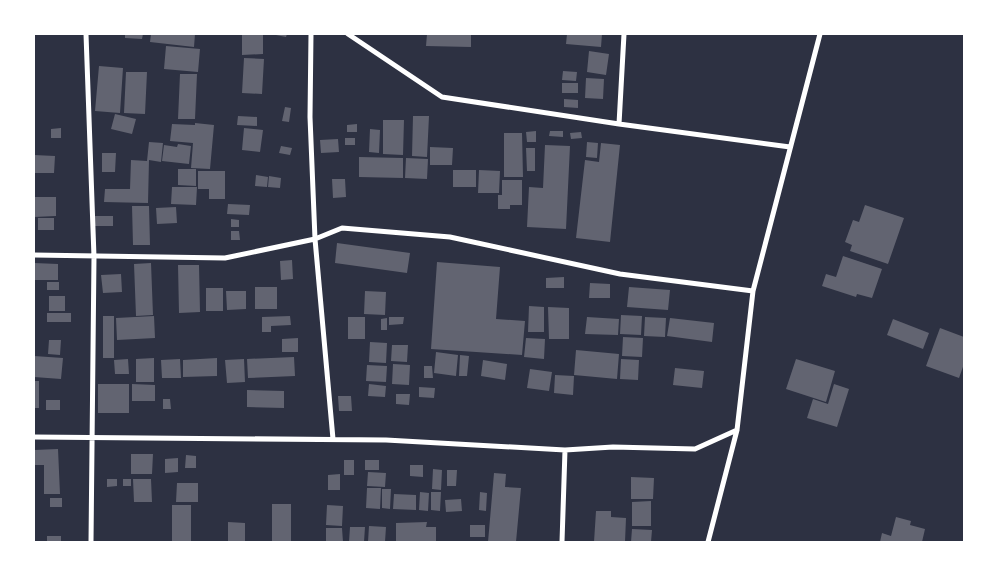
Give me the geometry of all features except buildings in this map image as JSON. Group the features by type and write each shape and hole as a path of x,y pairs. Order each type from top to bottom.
{"street":[{"path":"86,34 94,256 94,436 91,542"},
{"path":"311,34 310,117 315,239 333,439"},
{"path":"348,34 442,97 619,124 790,147"},
{"path":"619,124 624,34"},
{"path":"708,542 737,430 753,291 820,34"},
{"path":"34,256 225,258 315,239 342,228 450,237 620,274 753,291"},
{"path":"34,437 333,439 386,440 565,450 613,447 695,449 737,430"},
{"path":"562,542 565,450"}]}
